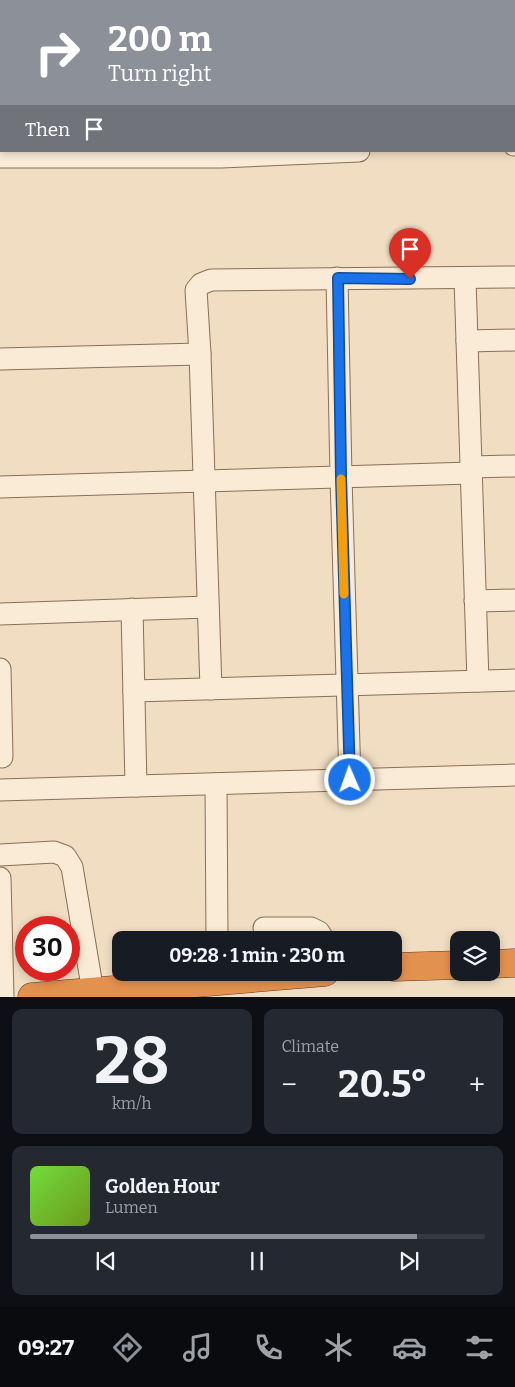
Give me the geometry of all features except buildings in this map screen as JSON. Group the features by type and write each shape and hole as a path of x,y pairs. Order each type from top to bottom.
{"highway":[{"path":"500,964 515,963"},
{"path":"402,967 450,965"},
{"path":"32,997 244,981"}],"street":[{"path":"78,152 221,154 313,152"},
{"path":"338,278 341,477 350,780"},
{"path":"211,689 200,354 196,290 201,284 211,280 515,278"},
{"path":"465,279 478,681"},
{"path":"467,342 515,340"},
{"path":"0,359 200,354"},
{"path":"0,487 341,477 515,466"},
{"path":"476,602 515,600"},
{"path":"0,614 208,607"},
{"path":"132,609 136,786"},
{"path":"0,669 2,757"},
{"path":"134,691 515,680"},
{"path":"0,790 515,775"},
{"path":"216,784 217,931"},
{"path":"0,855 54,852 65,856 72,867 93,992"},
{"path":"0,878 3,997"},
{"path":"264,928 312,928 318,931"}],"slow traffic":[{"path":"341,479 344,594"}],"route":[{"path":"350,780 341,477 338,278 410,279"}]}
